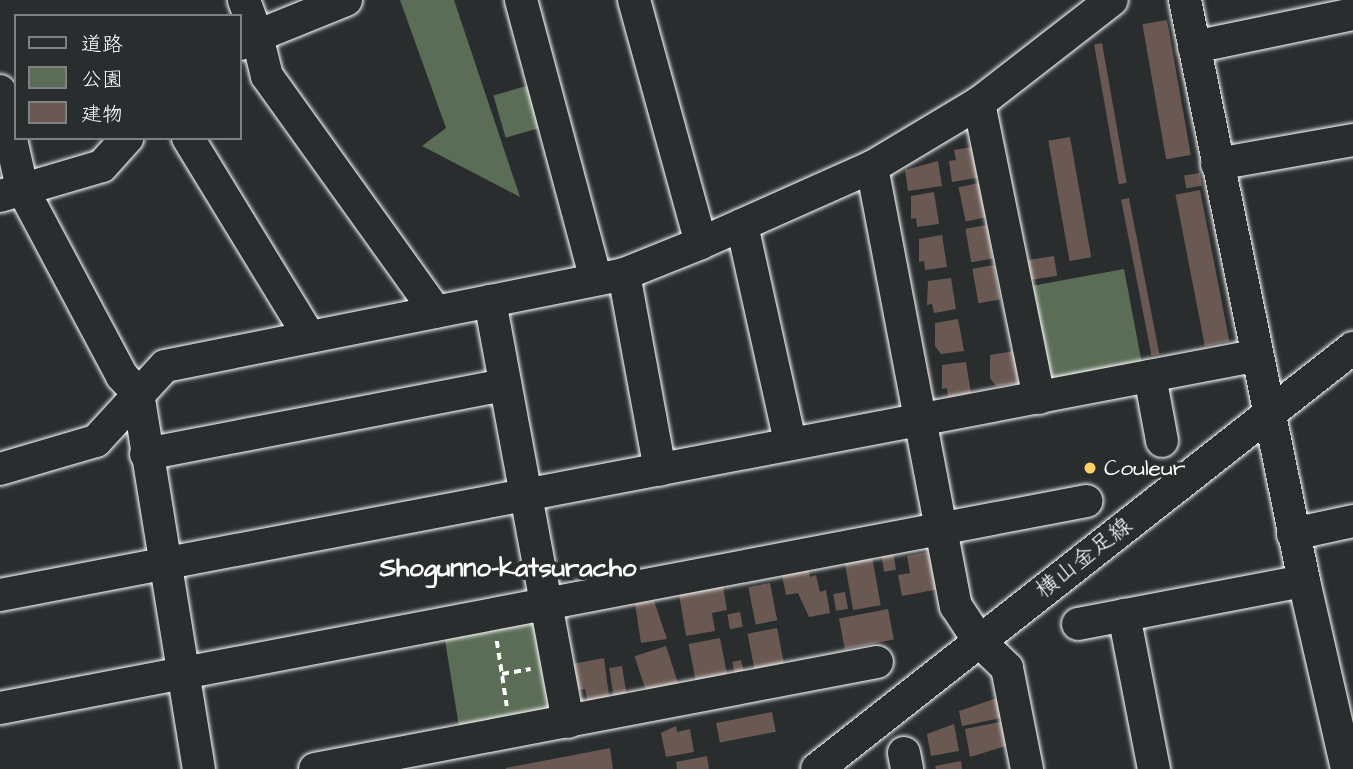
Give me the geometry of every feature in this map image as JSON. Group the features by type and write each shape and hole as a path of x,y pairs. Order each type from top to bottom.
{"street":[{"path":"244,0 248,40 267,76 436,312"},
{"path":"248,40 346,0"},
{"path":"521,0 610,277 660,470"},
{"path":"634,0 701,243"},
{"path":"0,469 96,440 138,393 150,387 165,366 610,277 701,243 872,167 979,103 1112,0"},
{"path":"1185,0 1266,415 1347,769"},
{"path":"1194,47 1353,14"},
{"path":"0,91 11,192 122,376 138,393 163,565 199,769"},
{"path":"979,103 1039,398"},
{"path":"11,192 102,166 125,140"},
{"path":"189,140 309,336"},
{"path":"1217,164 1353,140"},
{"path":"872,167 956,606 979,641 1007,668 1027,769"},
{"path":"742,225 790,441"},
{"path":"490,301 568,722"},
{"name":"横山金足線","path":"817,769 1353,348"},
{"path":"0,594 527,496 790,441 921,421 1254,356"},
{"path":"1150,376 1162,442"},
{"path":"146,454 505,385"},
{"path":"0,708 1086,501"},
{"path":"1293,534 1353,521"},
{"path":"1078,624 1304,581"},
{"path":"1124,615 1154,769"},
{"path":"315,769 460,757 511,734 877,662"}],"path":[{"path":"494,615 511,734"}],"green space":[{"path":"400,0 454,0 520,197 422,146 446,128"},
{"path":"530,85 542,127 506,138 493,95"},
{"path":"1124,269 1142,364 1052,381 1043,377 1026,287"},
{"path":"534,618 555,707 460,733 444,634"}],"building":[{"path":"1167,20 1191,155 1166,159 1142,24"},
{"path":"1102,43 1127,183 1119,184 1094,44"},
{"path":"1070,137 1091,257 1070,261 1048,141"},
{"path":"977,146 982,177 952,182 949,161 956,160 954,150"},
{"path":"938,161 942,186 908,191 905,170"},
{"path":"1200,173 1202,186 1186,188 1184,176"},
{"path":"979,183 986,217 966,222 958,187"},
{"path":"1200,190 1229,341 1205,346 1175,195"},
{"path":"934,192 939,224 917,227 916,218 911,219 911,196"},
{"path":"1129,198 1159,354 1151,356 1121,200"},
{"path":"987,225 993,258 971,262 965,229"},
{"path":"942,235 947,267 925,270 924,261 919,262 919,239"},
{"path":"1054,256 1057,276 1027,281 1023,261"},
{"path":"994,265 1000,299 978,303 972,269"},
{"path":"951,278 956,309 934,313 932,304 927,305 928,281"},
{"path":"958,319 964,351 941,354 935,346 935,323"},
{"path":"1014,351 1018,383 996,386 990,378 990,355"},
{"path":"966,362 971,393 948,397 947,388 942,389 942,365"},
{"path":"893,551 896,570 884,572 881,553"},
{"path":"932,551 939,589 902,596 898,575 910,573 907,556"},
{"path":"872,556 881,605 853,610 844,561"},
{"path":"809,570 810,577 816,575 820,592 826,590 830,613 809,617 798,593 786,595 782,575"},
{"path":"770,583 777,620 756,624 748,587"},
{"path":"723,586 727,610 712,613 715,631 686,636 679,594"},
{"path":"845,592 848,609 836,611 833,594"},
{"path":"654,601 667,639 641,643 635,604"},
{"path":"888,609 894,639 845,649 839,619"},
{"path":"740,612 743,627 730,629 727,614"},
{"path":"777,628 784,664 755,670 748,634"},
{"path":"720,638 727,675 696,681 689,644"},
{"path":"666,646 679,687 648,697 635,656"},
{"path":"604,658 610,704 589,708 585,689 577,690 572,664"},
{"path":"741,660 745,677 736,679 732,662"},
{"path":"622,666 627,698 614,700 609,668"},
{"path":"997,698 1001,718 962,726 959,711"},
{"path":"772,712 776,732 720,743 716,723"},
{"path":"1005,721 1009,745 970,757 965,729"},
{"path":"954,724 959,751 931,756 927,734"},
{"path":"676,726 677,732 690,729 694,752 666,757 661,733"},
{"path":"610,748 613,769 506,769 506,768"},
{"path":"707,756 709,769 677,769 676,762"},
{"path":"961,761 962,769 936,769 935,766"}],"place":[{"name":"Couleur","path":"1090,468"}],"district":[{"name":"Shogunno-katsuracho","path":"508,569"}]}
